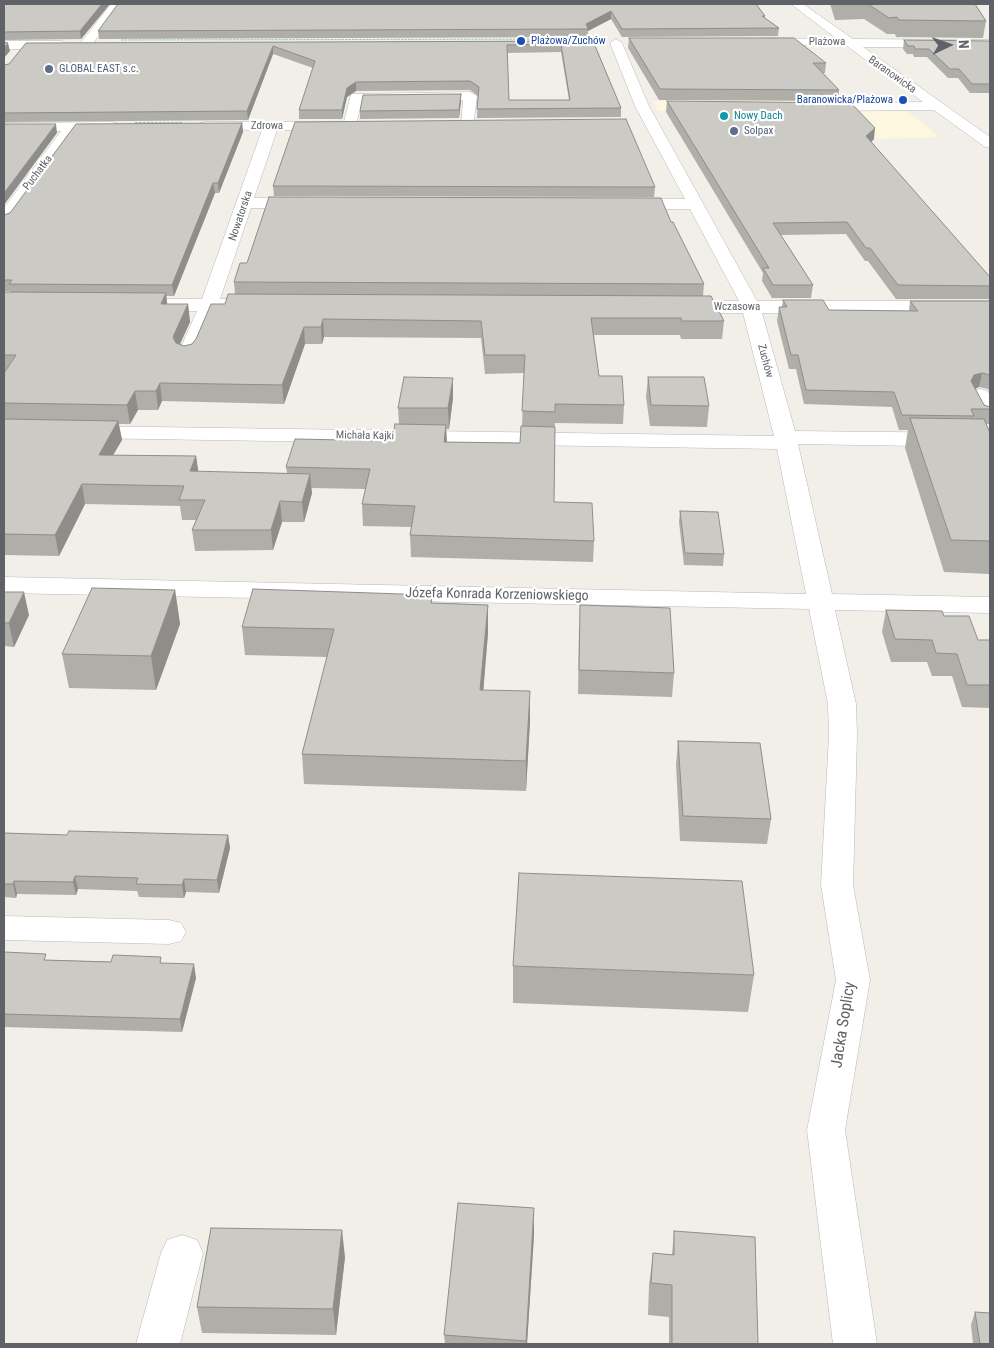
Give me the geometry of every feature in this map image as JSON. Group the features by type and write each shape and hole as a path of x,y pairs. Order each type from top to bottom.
{"street":[{"path":"87,42 117,4"},
{"name":"Baranowicka","path":"796,4 846,42 990,144"},
{"path":"4,45 87,42 105,44"},
{"name":"Zuchów","path":"612,42 645,115 751,307 786,440 822,601 842,704"},
{"name":"Plażowa","path":"748,42 990,44"},
{"path":"14,57 24,45"},
{"path":"350,126 356,97 470,96 468,125"},
{"path":"806,108 938,106"},
{"name":"Puchatka","path":"4,219 72,126"},
{"path":"4,127 126,126"},
{"name":"Zdrowa","path":"193,126 369,126"},
{"name":"Nowatorska","path":"186,356 209,305 246,203 271,126"},
{"path":"246,203 325,203"},
{"path":"612,204 694,204"},
{"path":"131,304 268,306"},
{"name":"Wczasowa","path":"663,307 990,307"},
{"path":"980,395 990,415"},
{"name":"Michała Kajki","path":"63,431 786,440 979,440 990,434"},
{"name":"Józefa Konrada Korzeniowskiego","path":"4,585 990,605"},
{"name":"Jacka Soplicy","path":"842,704 843,735 837,885 853,980 826,1130 855,1344"},
{"path":"4,928 169,932"},
{"path":"158,1344 182,1253"}],"path":[{"path":"87,42 612,42"}],"shaded area":[{"path":"886,95 940,137 726,144 704,112 658,111 653,101"}],"building":[{"path":"4,4 102,4 80,31 4,32"},
{"path":"118,4 756,4 765,16 762,16 779,28 622,29 611,11 586,24 588,29 98,31"},
{"path":"868,4 975,4 986,21 899,20 897,17 889,18"},
{"path":"629,38 794,38 826,63 813,63 839,90 660,89"},
{"path":"904,40 990,41 990,84 972,84 959,69 950,69 929,49 915,49 914,46 908,46"},
{"path":"593,41 621,108 477,109 479,87 470,81 356,82 347,88 342,110 299,110 315,61 273,46 247,111 4,113 4,65 9,64 26,43","holes":["561,44 570,100 509,100 507,45"]},
{"path":"461,94 459,110 360,111 363,95"},
{"path":"667,101 851,103 875,128 866,136 990,277 990,286 898,285 870,248 866,248 847,222 773,223 813,285 773,285 763,268 769,268"},
{"path":"626,119 655,187 273,186 295,122"},
{"path":"242,123 218,183 213,183 172,285 9,284 12,280 4,280 4,215 10,213 76,124"},
{"path":"4,124 56,124 4,193"},
{"path":"269,197 661,198 671,222 673,222 704,284 234,282 240,263 247,263"},
{"path":"4,292 166,293 161,304 188,304 173,337 176,343 184,346 192,344 196,339 211,304 225,304 228,294 711,296 724,321 682,321 681,318 591,318 599,376 622,376 624,405 555,404 555,412 522,411 525,355 485,355 481,321 323,319 321,327 304,327 282,385 160,383 156,391 135,391 127,405 4,403 4,373 16,355 4,355"},
{"path":"783,300 823,300 829,310 918,311 910,301 990,301 990,375 982,373 974,375 971,381 984,405 990,407 990,409 971,409 974,416 902,415 894,392 806,390 798,355 791,355 779,307 787,307"},
{"path":"404,377 453,378 448,408 398,408"},
{"path":"648,377 704,377 709,406 651,405"},
{"path":"910,418 984,419 990,433 990,541 951,540"},
{"path":"4,419 118,421 99,455 196,456 190,471 310,474 302,502 280,501 271,530 192,530 205,500 179,500 184,486 82,484 55,535 4,534"},
{"path":"395,424 446,425 444,442 520,443 521,426 555,427 554,502 592,503 594,541 410,535 415,506 362,504 370,469 286,467 295,439 392,441"},
{"path":"680,511 718,512 724,554 685,553"},
{"path":"92,588 175,590 151,656 62,654"},
{"path":"253,589 432,595 431,603 488,605 480,690 530,691 526,761 302,754 334,629 242,627"},
{"path":"4,592 24,592 9,623 4,623"},
{"path":"580,605 670,608 674,673 579,670"},
{"path":"886,610 942,611 944,616 969,616 978,640 990,640 990,685 967,685 957,654 936,653 932,640 895,639"},
{"path":"678,741 760,743 771,819 683,816"},
{"path":"69,831 228,835 217,880 184,879 182,885 136,884 138,878 75,876 73,882 14,881 13,884 4,884 4,833 67,835"},
{"path":"519,873 742,881 754,975 513,966"},
{"path":"4,952 46,954 44,960 111,962 113,955 161,957 160,963 194,964 180,1019 4,1014"},
{"path":"458,1203 534,1208 526,1341 444,1335"},
{"path":"211,1228 342,1230 333,1309 197,1307"},
{"path":"674,1231 755,1237 758,1344 672,1344 672,1285 651,1283 653,1253 674,1255"},
{"path":"975,1312 990,1313 990,1344 980,1344"}],"place":[{"name":"Plażowa/Zuchów","path":"521,41"},
{"name":"GLOBAL EAST s.c.","path":"49,69"},
{"name":"Baranowicka/Plażowa","path":"903,100"},
{"name":"Nowy Dach","path":"724,116"},
{"name":"Solpax","path":"734,131"}]}
